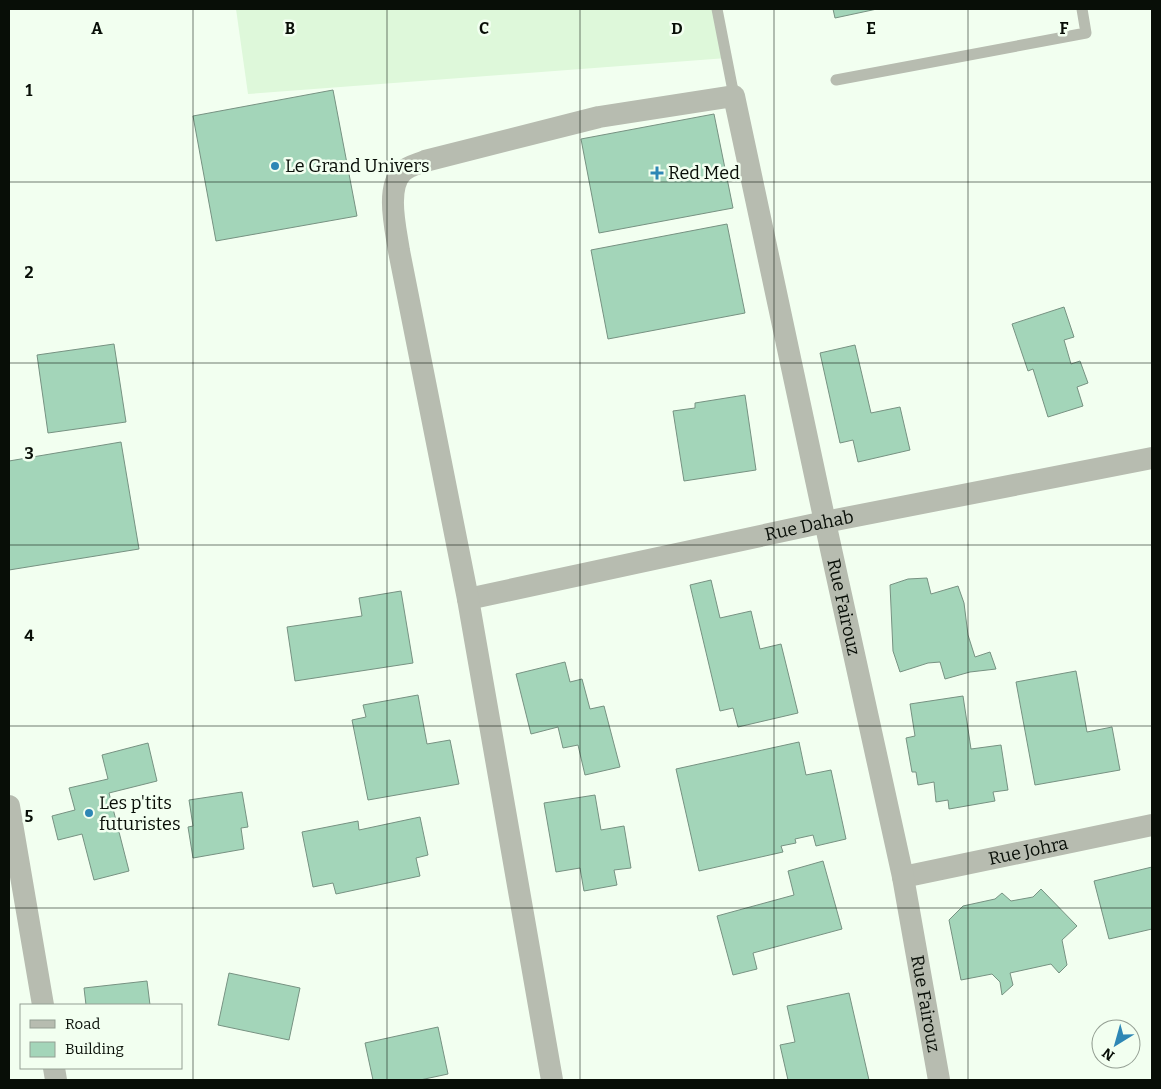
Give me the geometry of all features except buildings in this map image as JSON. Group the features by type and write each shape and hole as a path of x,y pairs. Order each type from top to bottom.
{"street":[{"name":"Rue Fairouz","path":"734,96 903,877 939,1080"},
{"path":"552,1080 468,598 399,251 393,203 396,180 403,171 425,161 599,117 734,96"},
{"name":"Rue Dahab","path":"468,598 825,522 1152,458"},
{"path":"9,806 43,1004"},
{"name":"Rue Johra","path":"903,877 1152,825"}],"lane":[{"path":"717,9 734,96"},
{"path":"836,80 1086,33 1082,9"}],"shaded area":[{"path":"236,9 715,9 727,58 248,94"}],"place":[{"name":"Le Grand Univers","path":"275,166"},
{"name":"Red Med","path":"657,173"},
{"name":"Les p'tits futuristes","path":"89,813"}]}
